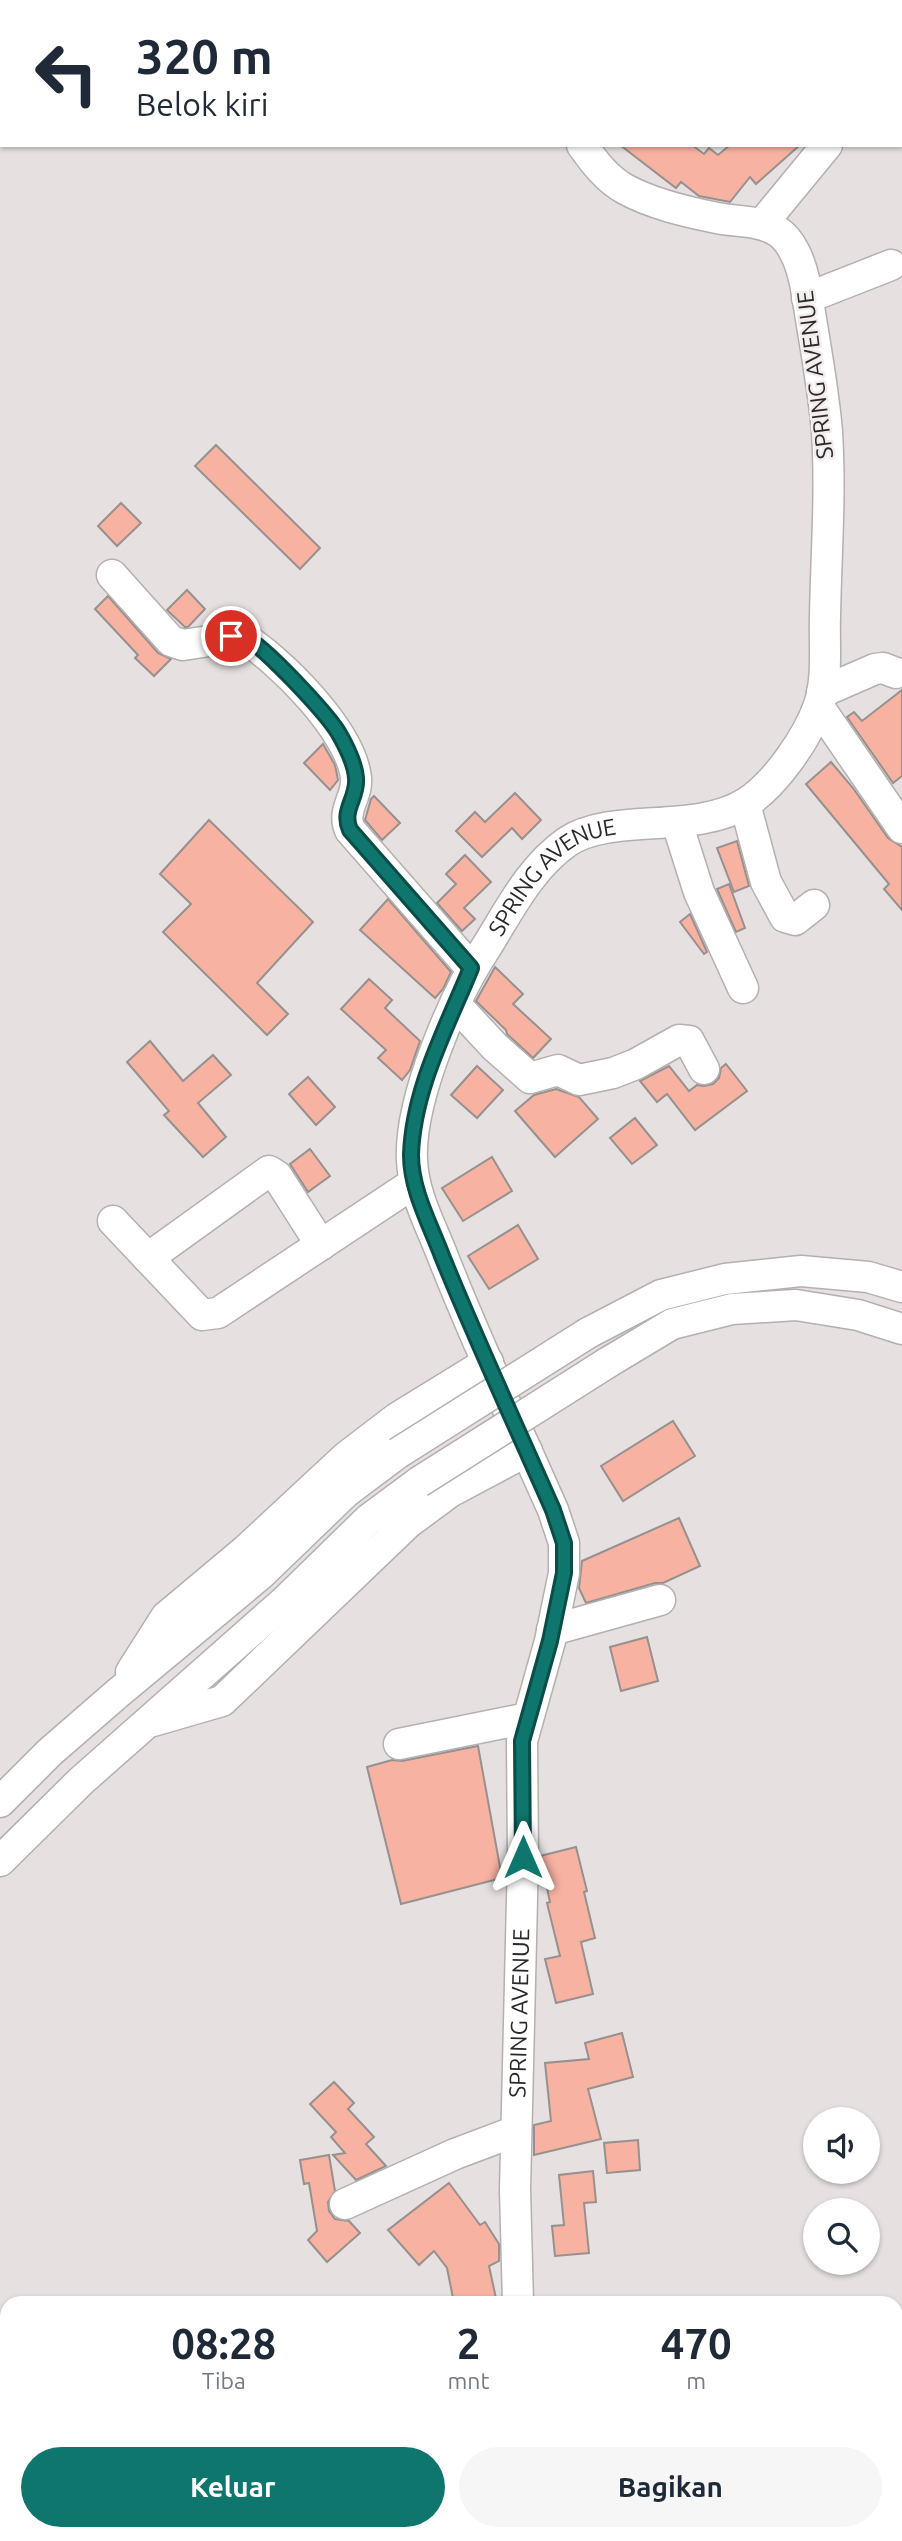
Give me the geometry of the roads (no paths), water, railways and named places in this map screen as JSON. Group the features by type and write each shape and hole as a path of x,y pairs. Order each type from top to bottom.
{"street":[{"name":"SPRING AVENUE","path":"518,2296 515,2190 523,1857 522,1741 552,1630 564,1573 564,1543 553,1510 456,1289 414,1183 411,1155 416,1116 432,1060 471,968 512,904 541,866 565,844 589,832 612,827 677,823 745,804 779,773 820,699 827,524 827,432 807,298 801,265 794,249 782,234 762,224 686,210 622,187 607,175 584,147"},
{"path":"762,224 825,147"},
{"path":"807,298 891,265"},
{"path":"113,575 171,641 183,645 242,636 303,689 339,733 351,762 356,779 346,811 350,830 471,968"},
{"path":"896,673 883,668 875,669 820,699 902,828"},
{"path":"745,804 766,882 785,917 795,920 814,905"},
{"path":"677,823 699,892 743,988"},
{"path":"456,1004 495,1047 530,1078 558,1070 579,1080 612,1073 636,1064 680,1040 689,1041 704,1069"},
{"path":"148,1258 269,1171 277,1176 321,1245"},
{"path":"113,1221 202,1315 209,1316 218,1313 414,1183"},
{"path":"0,1802 50,1752 261,1574 346,1492 398,1453 589,1333 662,1295 725,1279 801,1271 867,1277 902,1287"},
{"path":"0,1861 144,1724 285,1601 369,1519 419,1482 673,1324 732,1309 796,1305 858,1315 902,1329"},
{"path":"118,1693 166,1617 246,1550 346,1457 397,1418 488,1362"},
{"path":"144,1724 222,1701 408,1522 450,1492 527,1451"},
{"path":"552,1630 660,1600"},
{"path":"399,1744 528,1717"},
{"path":"345,2204 455,2154 516,2131"}]}
